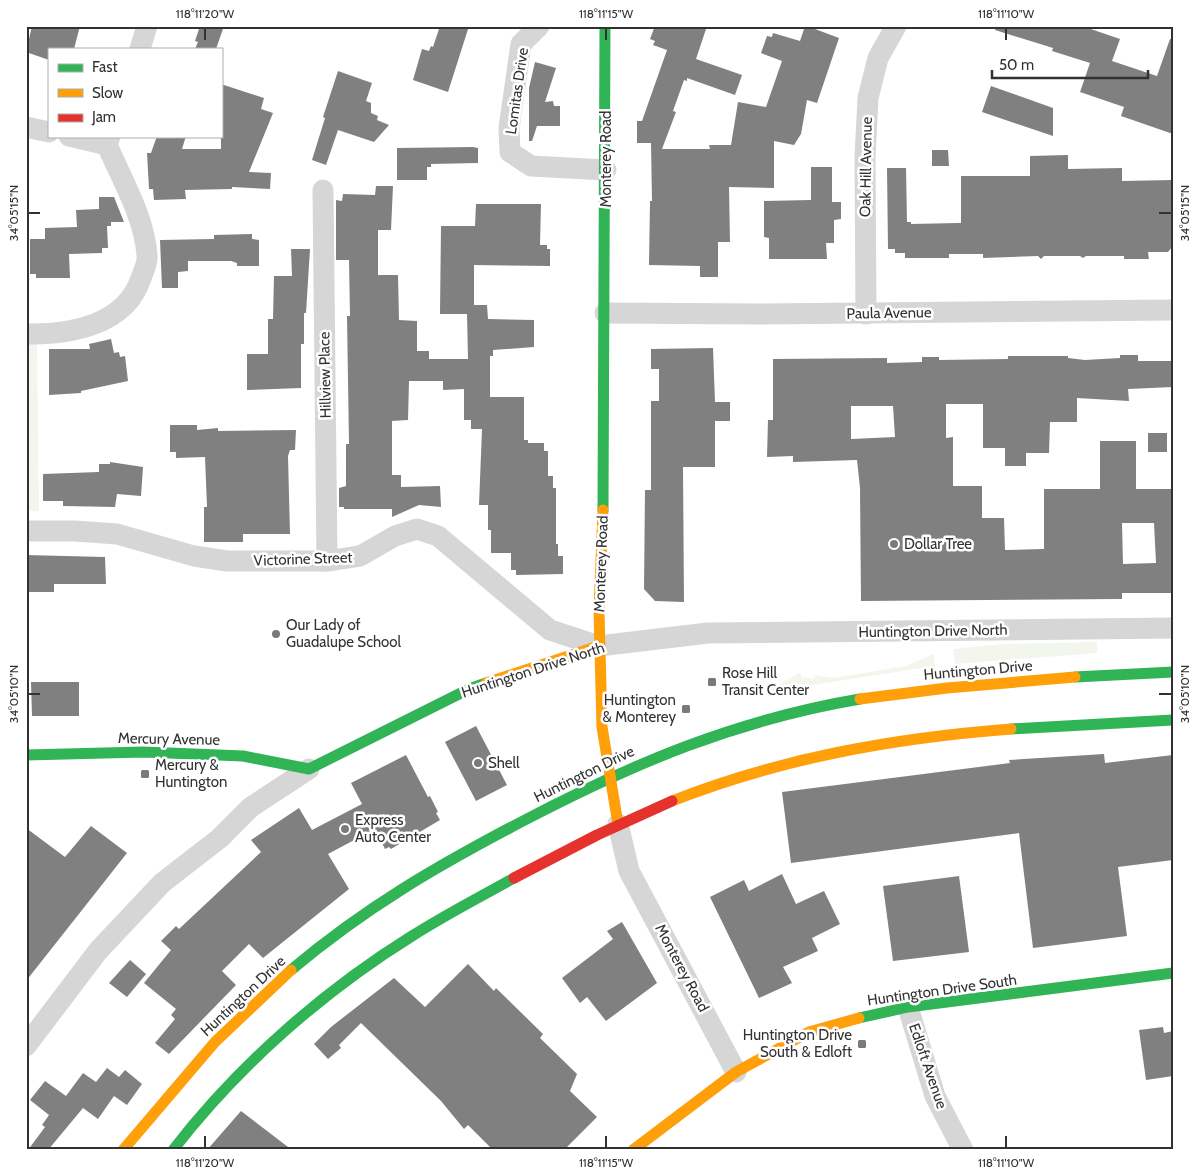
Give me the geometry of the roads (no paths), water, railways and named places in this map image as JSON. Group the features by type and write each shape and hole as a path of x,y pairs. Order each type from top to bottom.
{"main road":[{"name":"Monterey Road","path":"605,26 604,478 599,646 602,727 618,824"},
{"name":"Huntington Drive North","path":"309,769 469,689 599,646"},
{"name":"Huntington Drive","path":"123,1150 186,1071 230,1026 323,943 395,891 440,864 609,776 692,742 771,717 846,701 959,685 1173,672"},
{"path":"173,1150 214,1099 297,1022 375,960 435,922 618,824 730,779 807,758 896,741 987,730 1095,722 1173,720"},
{"name":"Mercury Avenue","path":"30,760 144,752 243,756 309,769"},
{"name":"Huntington Drive South","path":"633,1150 736,1072 809,1032 858,1018 908,1007 1173,974"}],"street":[{"path":"140,48 148,26"},
{"name":"Lomitas Drive","path":"539,26 521,44 509,128 510,152 532,166 606,170"},
{"name":"Oak Hill Avenue","path":"866,314 865,157 868,98 878,58 896,26"},
{"path":"26,126 48,132"},
{"path":"26,334 75,330 108,320 136,293 148,258 140,221 109,141 85,138"},
{"name":"Hillview Place","path":"323,190 327,561"},
{"name":"Paula Avenue","path":"605,313 866,314 1173,310"},
{"name":"Victorine Street","path":"26,531 75,531 117,534 194,556 227,561 327,561 360,556 395,536 417,529 438,536 550,630 599,646"},
{"name":"Huntington Drive North","path":"599,646 666,636 708,634 1173,628"},
{"name":"Huntington Drive North","path":"26,1046 98,951 162,884 220,838 251,807 309,769"},
{"name":"Monterey Road","path":"618,824 629,871 736,1072"},
{"name":"Edloft Avenue","path":"908,1007 935,1096 963,1150"}],"place":[{"name":"Dollar Tree","path":"894,544"},
{"name":"Our Lady of Guadalupe School","path":"276,634"},
{"name":"Rose Hill Transit Center","path":"712,682"},
{"name":"Huntington & Monterey","path":"686,709"},
{"name":"Shell","path":"478,763"},
{"name":"Mercury & Huntington","path":"145,774"},
{"name":"Express Auto Center","path":"345,829"},
{"name":"Huntington Drive South & Edloft","path":"862,1044"}]}
